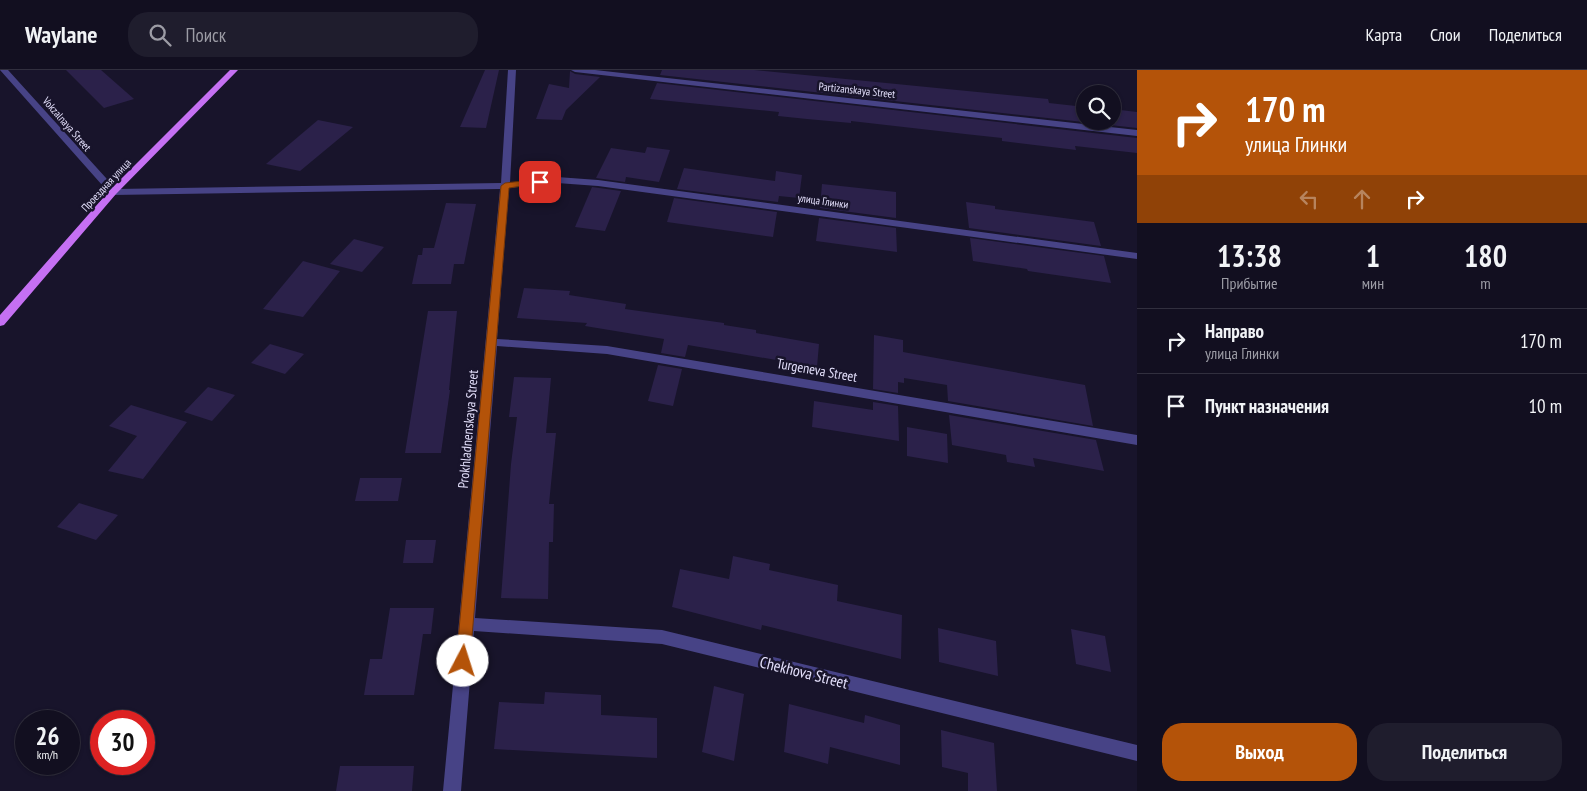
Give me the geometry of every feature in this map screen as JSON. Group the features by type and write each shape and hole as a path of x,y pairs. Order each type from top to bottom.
{"main road":[{"name":"Проездная улица","path":"0,322 112,192 234,70"}],"street":[{"name":"Vokzalnaya Street","path":"4,70 112,192"},
{"name":"Prokhladnenskaya Street","path":"452,791 505,186 512,70"},
{"name":"Partizanskaya Street","path":"575,70 1137,133"},
{"name":"улица Глинки","path":"112,192 505,186 557,180 598,183 1137,256"},
{"name":"Turgeneva Street","path":"491,342 607,350 1137,440"},
{"name":"Chekhova Street","path":"466,624 662,637 1137,753"}],"building":[{"path":"66,70 101,70 134,99 104,108"},
{"path":"485,70 499,70 486,128 460,127"},
{"path":"662,70 754,70 1048,99 1049,103 1076,106 1076,121 660,75"},
{"path":"570,71 575,74 600,77 566,110 562,120 536,119 549,84 569,88"},
{"path":"657,83 1137,138 1137,153 1075,146 1076,150 1002,141 1002,138 851,121 851,123 778,116 779,112 650,99"},
{"path":"1121,110 1137,112 1137,128 1121,126"},
{"path":"318,120 353,127 300,171 266,164"},
{"path":"647,147 670,150 659,182 626,177 625,182 596,178 611,148 645,153"},
{"path":"684,168 775,181 776,171 802,175 799,198 779,196 778,202 677,189"},
{"path":"822,184 896,192 896,218 820,208"},
{"path":"592,187 621,191 605,231 575,227"},
{"path":"674,198 777,212 773,237 667,222"},
{"path":"966,202 995,206 995,209 1094,222 1101,246 969,228"},
{"path":"446,203 476,204 464,264 454,264 451,284 412,284 418,255 422,255 423,248 434,248"},
{"path":"819,218 896,228 897,252 816,241"},
{"path":"970,238 1104,256 1111,283 973,261"},
{"path":"354,239 384,247 362,272 330,264"},
{"path":"303,261 340,271 303,317 263,309"},
{"path":"524,288 570,291 569,295 626,304 625,309 724,323 724,325 756,330 756,333 819,344 817,367 688,345 685,357 661,353 664,339 585,326 587,323 517,318"},
{"path":"428,311 457,311 450,390 441,453 405,453"},
{"path":"874,335 903,340 903,352 1085,385 1093,426 948,401 947,385 904,378 904,383 898,382 898,393 873,389"},
{"path":"270,344 304,354 285,374 251,363"},
{"path":"658,365 682,369 673,406 648,401"},
{"path":"514,377 551,378 546,433 556,433 549,504 554,504 553,542 549,542 548,599 501,598 511,464 517,417 509,417"},
{"path":"208,387 235,395 212,421 184,412"},
{"path":"814,401 873,410 873,402 898,406 899,441 812,427"},
{"path":"131,405 187,422 143,479 108,471 137,436 109,426"},
{"path":"949,415 1096,440 1104,471 1033,458 1035,467 1007,462 1006,455 952,445"},
{"path":"907,427 947,434 948,463 907,456"},
{"path":"360,478 402,478 398,501 355,501"},
{"path":"79,503 118,515 96,540 57,527"},
{"path":"406,540 436,540 433,563 403,563"},
{"path":"733,556 770,564 769,570 838,585 837,601 902,615 901,659 762,625 761,630 672,607 680,569 729,579"},
{"path":"390,608 434,608 431,634 423,634 414,695 364,695 370,659 382,659"},
{"path":"938,628 996,641 998,676 939,662"},
{"path":"1071,629 1105,636 1111,672 1076,664"},
{"path":"714,686 744,694 734,761 702,752"},
{"path":"545,692 601,695 601,715 657,718 657,758 494,749 499,702 544,704"},
{"path":"789,704 864,723 865,715 900,725 900,765 830,747 828,764 784,752"},
{"path":"941,730 994,743 997,791 968,791 968,773 942,767"},
{"path":"340,766 414,766 412,791 336,791"}],"route":[{"path":"463,661 505,186 540,182"}]}
